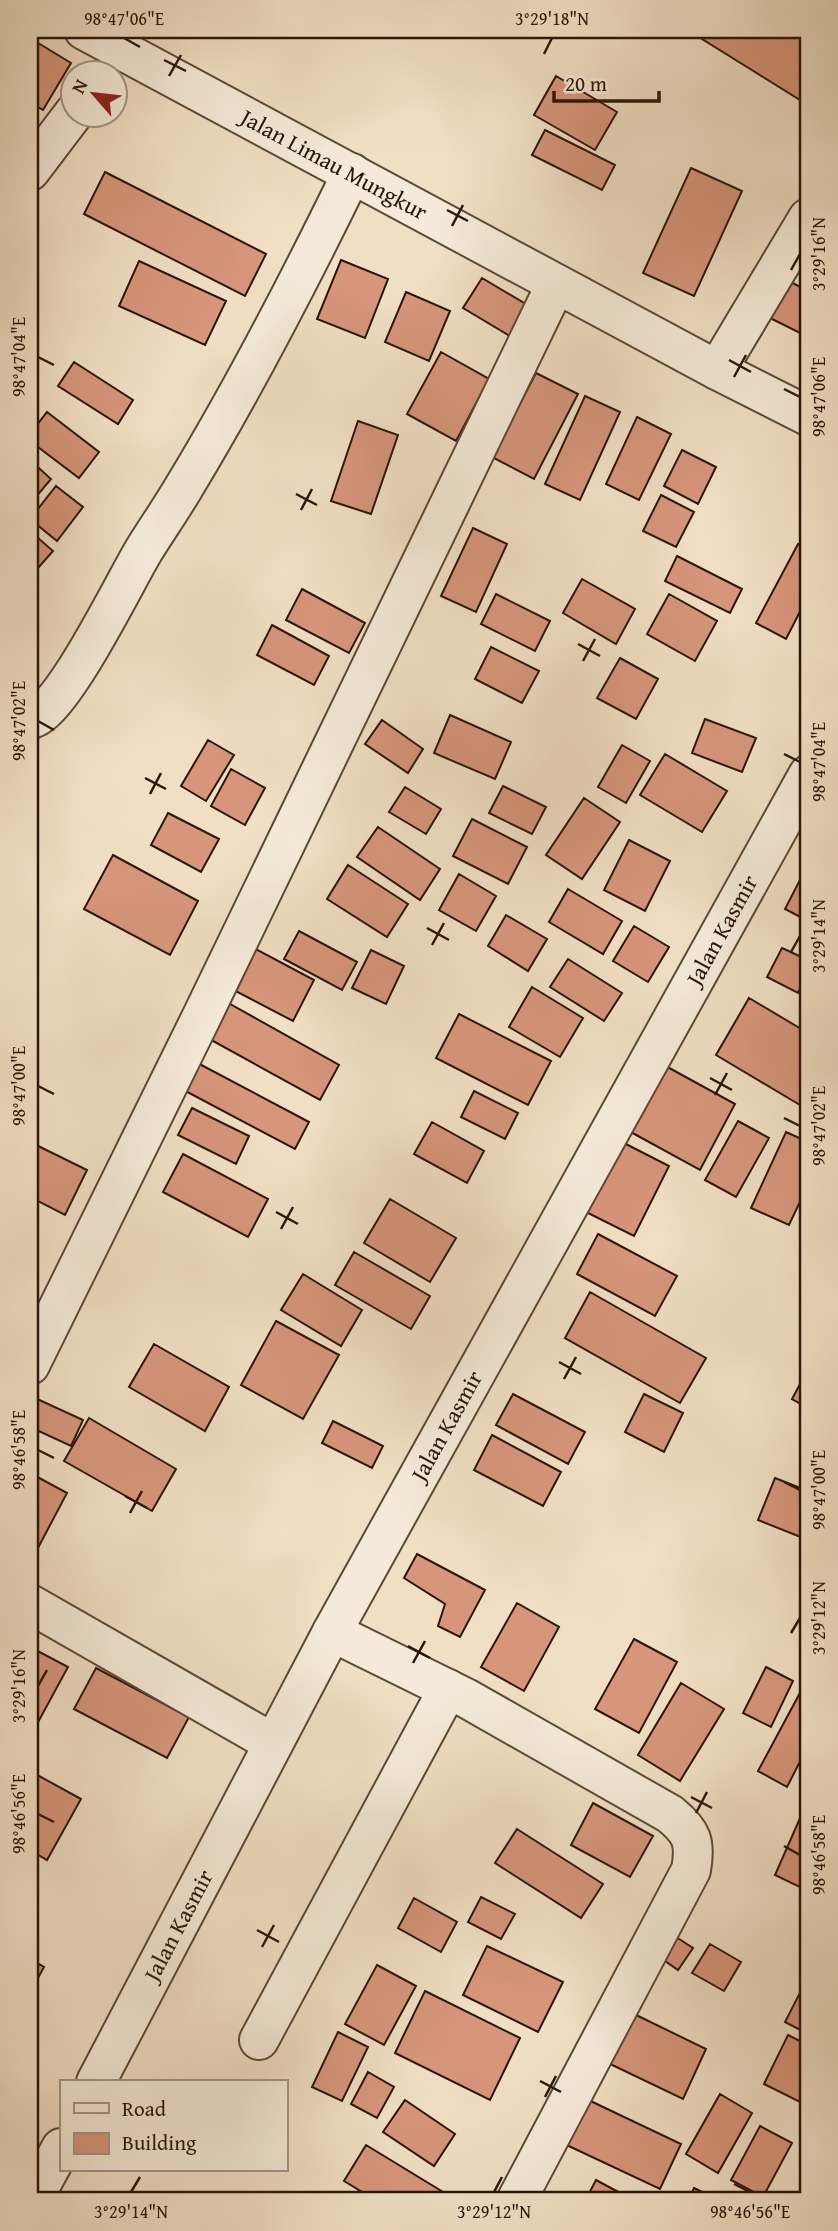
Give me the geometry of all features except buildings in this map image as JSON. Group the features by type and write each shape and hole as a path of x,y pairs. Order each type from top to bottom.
{"street":[{"name":"Jalan Limau Mungkur","path":"84,30 110,60"},
{"name":"Jalan Limau Mungkur","path":"130,70 352,173 717,370 808,416"},
{"path":"30,172 61,130"},
{"path":"30,719 44,714 93,644 143,552 248,376 352,173"},
{"path":"717,370 808,218"},
{"path":"30,1365 197,1027 556,284"},
{"name":"Jalan Kasmir","path":"97,2080 332,1632 808,775"},
{"path":"30,1604 273,1743"},
{"path":"332,1632 448,1689 670,1814 684,1826 691,1838 694,1851 691,1870 516,2201"},
{"path":"259,2040 448,1689"},
{"path":"32,2201 60,2150"}]}
